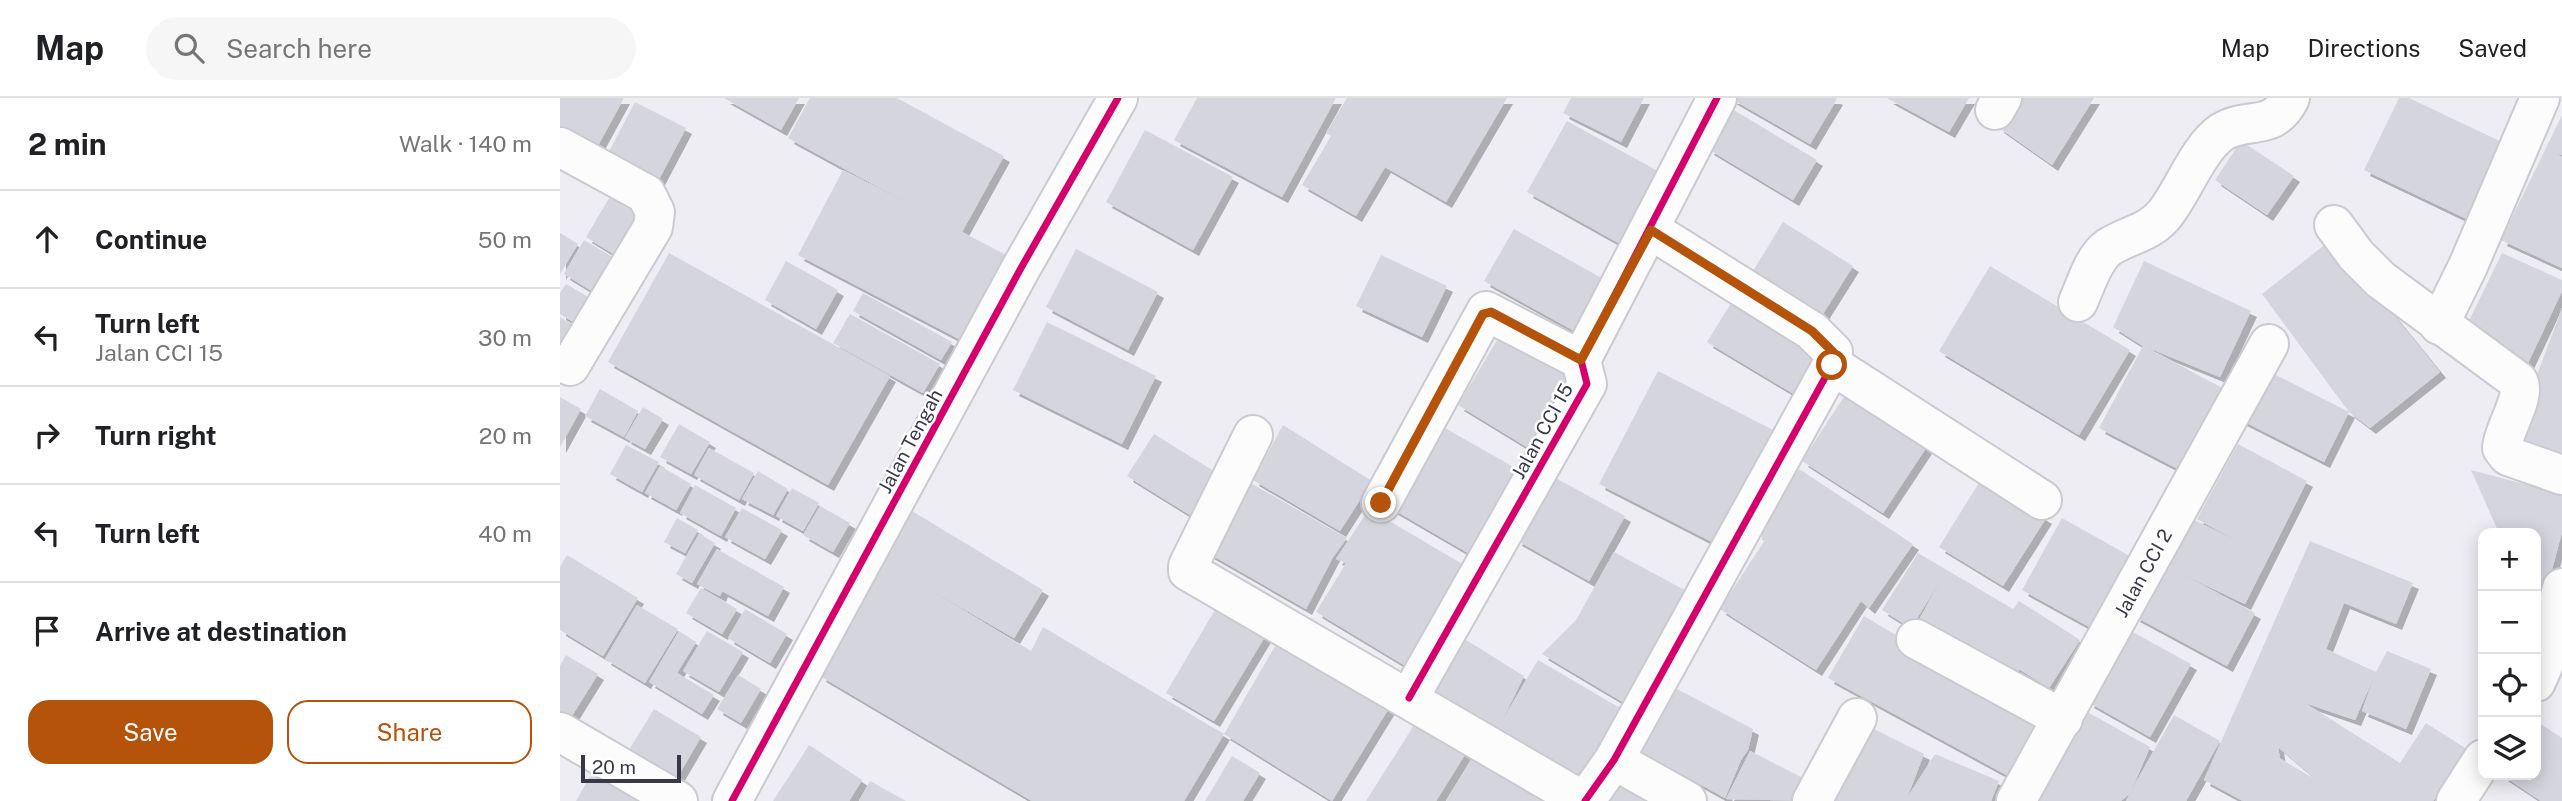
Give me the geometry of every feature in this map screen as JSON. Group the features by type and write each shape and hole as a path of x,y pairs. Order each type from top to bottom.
{"street":[{"name":"Jalan Tengah","path":"732,801 1021,268 1118,98"},
{"name":"Jalan CCI 15","path":"1409,698 1587,384 1581,360 1651,230 1717,98"},
{"path":"2078,302 2100,256 2109,247 2152,226 2164,215 2212,141 2235,127 2264,122 2280,114 2290,98"},
{"path":"2439,325 2468,266 2540,98"},
{"path":"560,148 646,194 655,212 653,228 570,366"},
{"path":"2334,225 2356,255 2381,280 2518,381 2522,387 2502,438 2502,448 2508,456 2562,475"},
{"path":"1253,435 1188,566 1188,571 1584,801 1614,760 1832,365 1833,352 1812,331 1651,230"},
{"path":"1381,503 1486,311 1581,360"},
{"name":"Jalan CCI 2","path":"2017,801 2269,344"},
{"path":"1832,365 2042,500"},
{"path":"2541,671 2562,588"},
{"path":"1916,639 2063,719"},
{"path":"1812,801 1857,718"},
{"path":"560,732 678,801"},
{"path":"1614,760 1687,801"}],"building":[{"path":"560,98 624,98 595,151 560,132"},
{"path":"724,98 799,98 781,130"},
{"path":"810,98 897,98 1004,156 962,232 1008,256 963,341 798,255 843,170 911,205 788,138"},
{"path":"1197,98 1336,98 1282,197 1174,140"},
{"path":"1347,98 1507,98 1446,202 1385,167 1356,216 1302,185 1331,136 1326,133"},
{"path":"1571,98 1644,98 1621,142 1563,113"},
{"path":"1730,98 1835,98 1837,99 1810,144"},
{"path":"1887,98 1969,98 1949,132"},
{"path":"2017,98 2094,98 2052,165 1998,127"},
{"path":"2399,98 2409,98 2506,144 2469,220 2364,170"},
{"path":"635,102 686,128 656,185 605,159"},
{"path":"1732,109 1817,160 1793,200 1708,149"},
{"path":"2562,115 2562,155 2555,153 2562,157 2562,268 2501,240"},
{"path":"1567,121 1665,175 1624,246 1527,192"},
{"path":"1145,130 1233,177 1193,250 1106,202"},
{"path":"2241,141 2294,176 2267,215 2215,180"},
{"path":"611,195 641,212 615,255 586,237"},
{"path":"1783,222 1853,266 1821,317 1751,274"},
{"path":"1514,229 1607,281 1578,333 1484,281"},
{"path":"560,233 578,244 560,274"},
{"path":"2332,239 2440,372 2370,428 2349,412 2262,294"},
{"path":"584,240 616,259 595,293 564,274"},
{"path":"1076,249 1158,292 1128,350 1046,307"},
{"path":"669,253 890,376 828,485 608,362"},
{"path":"2502,253 2562,280 2562,291 2528,363 2463,333"},
{"path":"1381,255 1447,286 1422,337 1356,306"},
{"path":"786,261 838,290 816,329 765,300"},
{"path":"2144,261 2251,311 2220,377 2146,347 2224,389 2180,470 2099,428 2143,346 2113,327"},
{"path":"1990,266 2130,350 2079,435 1939,351"},
{"path":"566,284 590,298 575,323 560,314 560,293"},
{"path":"863,293 952,342 941,360 853,311"},
{"path":"1735,297 1827,351 1799,397 1707,342"},
{"path":"2562,308 2562,463 2511,444"},
{"path":"850,314 940,364 923,393 833,343"},
{"path":"560,317 575,326 560,352"},
{"path":"1047,322 1156,376 1122,444 1013,390"},
{"path":"1505,327 1578,372 1530,449 1458,405"},
{"path":"2266,370 2349,412 2324,462 2241,420"},
{"path":"1658,371 1777,432 1718,545 1599,484"},
{"path":"1851,386 1932,439 1883,513 1802,461"},
{"path":"600,389 638,411 624,437 585,416"},
{"path":"560,397 581,409 560,447"},
{"path":"643,407 663,419 645,449 625,438"},
{"path":"679,424 710,442 691,474 660,457"},
{"path":"1438,424 1524,473 1475,557 1389,507"},
{"path":"1283,425 1372,481 1340,531 1253,480"},
{"path":"1154,434 1217,473 1190,515 1127,476"},
{"path":"2238,444 2307,481 2245,604 2182,574 2255,613 2227,666 2134,616 2186,516 2239,542 2197,519"},
{"path":"626,445 659,462 642,492 610,474"},
{"path":"709,448 754,473 739,500 694,475"},
{"path":"660,466 691,484 676,510 645,493"},
{"path":"1799,469 1913,544 1869,608 1861,601 1816,670 1720,609 1765,540 1756,533"},
{"path":"2471,470 2562,494 2562,532 2541,611 2541,528 2497,528"},
{"path":"758,471 788,489 773,515 742,499"},
{"path":"1552,476 1625,516 1589,581 1516,540"},
{"path":"1982,478 2046,518 2003,586 1939,547"},
{"path":"1249,482 1347,538 1333,557 1306,609 1208,553"},
{"path":"695,485 736,508 721,536 680,513"},
{"path":"792,488 819,503 803,531 776,516"},
{"path":"820,506 850,523 833,552 803,535"},
{"path":"742,508 782,530 765,559 725,537"},
{"path":"1369,509 1469,568 1409,668 1316,612 1346,563 1336,559"},
{"path":"912,511 1043,590 1014,638 927,588 1031,651 1043,627 1224,734 1184,801 1032,801 820,676 846,622"},
{"path":"677,518 698,530 685,553 664,542"},
{"path":"2062,518 2135,559 2095,630 2022,590"},
{"path":"699,534 715,543 692,583 676,574"},
{"path":"2310,541 2413,583 2396,624 2344,603 2326,649 2376,672 2387,651 2431,669 2406,729 2362,711 2374,677 2355,720 2305,703 2400,763 2426,723 2470,751 2433,801 2243,801 2204,780","holes":["2252,742 2280,758 2278,747 2318,781"]},
{"path":"717,549 784,587 768,616 722,591 720,596 697,584"},
{"path":"1614,552 1692,594 1626,704 1542,654 1576,620"},
{"path":"1918,553 2013,609 2019,601 2080,640 2049,688 2019,669 2014,678 1919,620 1940,581 1911,628 1882,610"},
{"path":"567,555 638,598 603,656 560,630 560,567"},
{"path":"701,588 737,609 722,634 686,613"},
{"path":"1223,596 1272,625 1214,721 1166,693"},
{"path":"637,605 678,629 645,683 605,659"},
{"path":"745,609 787,634 770,663 728,638"},
{"path":"1864,616 2043,723 2012,778 1828,678"},
{"path":"2129,630 2191,664 2150,737 2088,702"},
{"path":"679,631 696,642 677,673 714,695 702,714 649,682"},
{"path":"707,631 743,652 719,692 683,671"},
{"path":"1466,640 1524,676 1502,721 1538,660 1620,708 1580,776 1432,694"},
{"path":"1278,641 1389,708 1332,801 1224,734"},
{"path":"566,655 598,674 570,719 560,713 560,666"},
{"path":"738,675 761,689 741,723 717,709"},
{"path":"1677,689 1753,729 1748,750 1725,798 1642,752"},
{"path":"654,709 701,737 677,778 629,750"},
{"path":"2082,709 2150,747 2131,791 2174,715 2220,741 2186,801 2126,801 2130,793 2121,801 2031,801"},
{"path":"1421,714 1471,745 1436,801 1366,801"},
{"path":"2541,724 2562,738 2562,801 2541,801 2510,780 2541,780"},
{"path":"1868,726 1924,754 1907,798 1935,754 1999,781 1991,801 1830,801"},
{"path":"809,745 862,780 849,801 773,801"},
{"path":"1477,750 1566,801 1446,801"},
{"path":"1750,751 1817,785 1808,801 1726,799"},
{"path":"1232,756 1260,773 1243,801 1205,801"},
{"path":"594,769 650,801 576,801"},
{"path":"1622,769 1672,801 1601,801"},
{"path":"870,781 906,801 859,801"}],"cycle path":[{"path":"732,801 1021,268 1118,98"},
{"path":"1409,698 1587,384 1581,360 1717,98"},
{"path":"1585,801 1614,760 1832,365 1833,352 1812,331 1651,230"}],"route":[{"path":"1381,503 1483,314 1486,311 1491,312 1581,360 1651,230 1752,290 1812,331 1827,343 1833,352 1832,365"}]}
